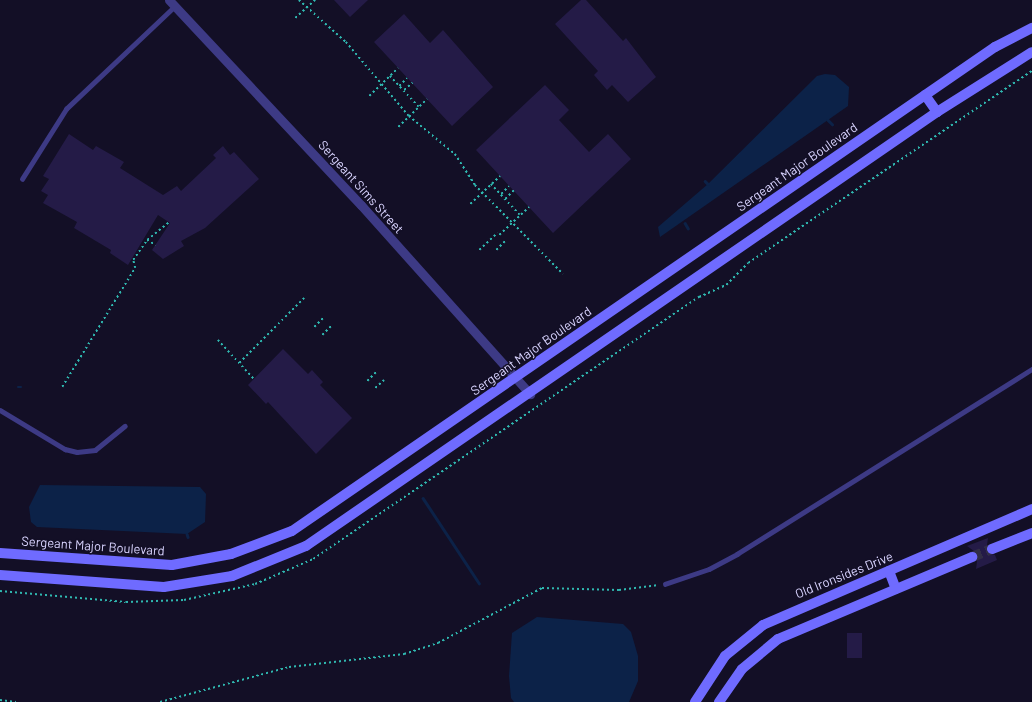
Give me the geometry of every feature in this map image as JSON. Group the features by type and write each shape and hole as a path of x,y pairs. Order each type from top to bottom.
{"street":[{"name":"Sergeant Sims Street","path":"172,3 361,204 530,394"},
{"name":"Sergeant Major Boulevard","path":"0,553 172,565 230,554 292,531 995,47 1032,28"},
{"path":"0,575 59,577 164,587 232,576 306,546 530,394 937,112 1032,52"},
{"path":"925,95 937,112"},
{"name":"Old Ironsides Drive","path":"695,702 725,656 756,629 793,609 889,571 1032,509"},
{"path":"992,549 1032,533"},
{"path":"719,702 742,669 770,644 972,557"},
{"path":"59,558 59,577"},
{"path":"889,571 896,589"}],"lane":[{"path":"22,179 66,109 172,3"},
{"path":"665,584 709,568 737,554 1032,368"},
{"path":"0,410 64,450 77,452 95,450 124,426"}],"path":[{"path":"299,0 346,42 410,116 455,154 482,193 563,274"},
{"path":"295,18 315,0"},
{"path":"369,96 398,68"},
{"path":"390,76 419,106"},
{"path":"400,86 407,78"},
{"path":"404,90 412,83"},
{"path":"398,127 427,99"},
{"path":"470,204 500,176"},
{"path":"491,184 520,215"},
{"path":"501,194 509,186"},
{"path":"505,198 514,190"},
{"path":"479,250 529,207"},
{"path":"62,387 135,268 133,260 147,240 169,222"},
{"path":"147,240 156,244"},
{"path":"496,250 505,241"},
{"path":"239,363 304,298"},
{"path":"314,327 323,318"},
{"path":"322,335 331,326"},
{"path":"218,340 254,379"},
{"path":"367,381 376,372"},
{"path":"374,388 384,380"},
{"path":"160,702 289,667 404,654 438,643 542,588 619,590 665,584"},
{"path":"0,700 16,702"}],"water":[{"path":"825,74 835,75 849,87 848,106 660,237 658,227 708,184 817,76"},
{"path":"40,485 200,487 206,494 205,522 187,534 37,527 31,522 29,507"},
{"path":"537,617 623,624 631,632 638,656 638,681 629,702 514,702 511,698 509,676 512,633"}],"building":[{"path":"334,0 368,0 350,17"},
{"path":"581,0 586,0 623,41 626,38 656,77 628,102 612,85 607,90 594,75 598,71 555,24"},
{"path":"404,14 430,43 443,30 493,87 452,126 374,42"},
{"path":"545,85 569,110 559,120 589,152 608,134 631,159 553,233 476,150"},
{"path":"69,134 93,150 96,146 124,162 120,168 163,195 177,186 181,191 216,158 213,155 223,146 230,155 234,152 259,179 205,228 181,241 184,246 163,259 152,250 170,223 158,215 128,265 110,253 111,250 74,228 77,222 43,203 48,195 41,191 49,179 43,176"},
{"path":"283,349 308,374 312,370 323,382 320,385 352,418 316,454 268,402 266,404 248,385"},
{"path":"988,538 986,552 995,555 997,560 976,569 978,554 967,546"},
{"path":"847,633 862,633 862,658 847,658"}],"waterway":[{"path":"828,120 832,124"},
{"path":"705,181 708,184"},
{"path":"685,223 688,228"},
{"path":"423,498 479,583"}],"tunnel":[{"path":"972,557 992,549"}]}
